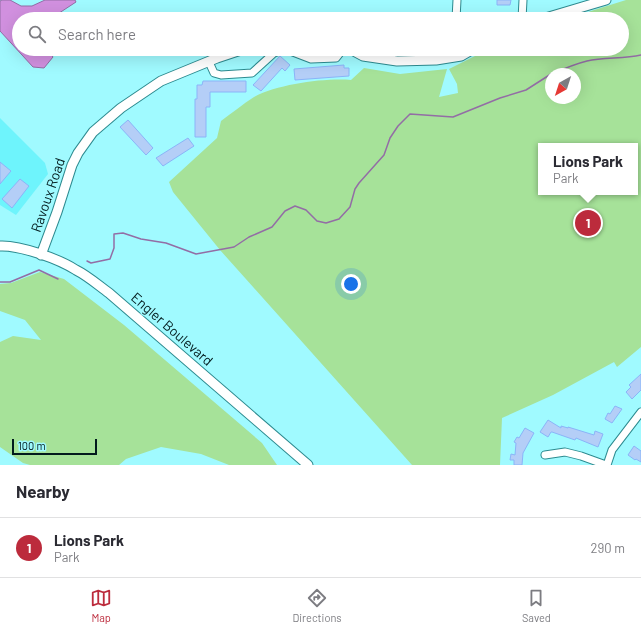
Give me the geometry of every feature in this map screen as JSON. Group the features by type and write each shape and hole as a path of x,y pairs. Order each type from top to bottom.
{"street":[{"path":"456,12 457,0"},
{"path":"522,12 523,0"},
{"path":"566,12 606,0"},
{"name":"Ravoux Road","path":"41,255 72,165 78,153 93,132 121,108 161,81 225,56"},
{"path":"209,62 214,73 221,75 252,73 271,56"},
{"path":"305,56 311,58 336,58 338,56"},
{"path":"363,56 397,60 436,60 449,56"},
{"name":"Engler Boulevard","path":"0,246 12,247 53,258 76,269 109,293 308,465"},
{"path":"545,455 565,452 606,465 612,450 641,412"}],"shaded area":[{"path":"10,0 21,6 32,6 45,0 75,0 76,2 61,12 12,12 12,44 0,31 0,1"},
{"path":"23,56 53,57 44,68 33,67"},
{"path":"0,118 45,163 48,174 16,215 0,205"}],"green space":[{"path":"626,0 641,0 641,347 617,367 614,362 553,395 502,418 500,465 412,465 220,250 173,192 169,182 217,138 221,121 254,97 264,92 289,85 315,81 351,80 364,68 400,74 447,69 439,97 458,93 457,84 449,69 475,56 629,56 629,12 589,12"},
{"path":"40,272 64,279 124,325 262,443 277,465 229,465 201,454 161,447 126,459 119,465 30,465 23,463 0,447 0,342 13,336 41,340 25,320 0,311 0,284 11,283"}],"building":[{"path":"497,0 511,0 510,5 497,5"},
{"path":"280,56 290,65 285,71 282,68 261,91 253,85"},
{"path":"344,65 344,68 349,68 349,76 295,80 294,69"},
{"path":"203,81 246,81 246,92 210,92 210,107 206,107 206,137 195,137 195,99 197,99 197,85 202,85"},
{"path":"128,120 153,148 146,155 120,127"},
{"path":"188,138 194,146 163,166 156,158"},
{"path":"0,162 11,171 0,184"},
{"path":"20,179 29,186 12,208 2,199"},
{"path":"641,374 641,390 632,399 626,392 631,387 629,385"},
{"path":"615,406 622,409 612,423 605,419 608,413 610,414"},
{"path":"548,420 561,428 561,426 568,427 594,435 595,431 603,434 598,447 576,438 575,440 552,432 548,437 540,432"},
{"path":"525,428 534,433 523,453 522,465 514,465 514,460 510,460 511,454 515,455 516,443 514,442 517,437 519,438"},
{"path":"634,446 641,451 641,462 628,455"}],"waterway":[{"path":"567,68 587,61 641,55"},
{"path":"87,261 91,263 110,259 114,248 114,234 123,233 141,239 166,243 196,254 234,247 249,237 272,227 285,211 295,206 306,210 317,221 326,223 339,219 350,207 355,189 359,183 384,155 390,138 398,126 410,114 453,117 500,98 526,90 545,78"},
{"path":"0,282 10,282 39,270 58,279"}],"place":[{"name":"Lions Park","path":"588,223"}]}
